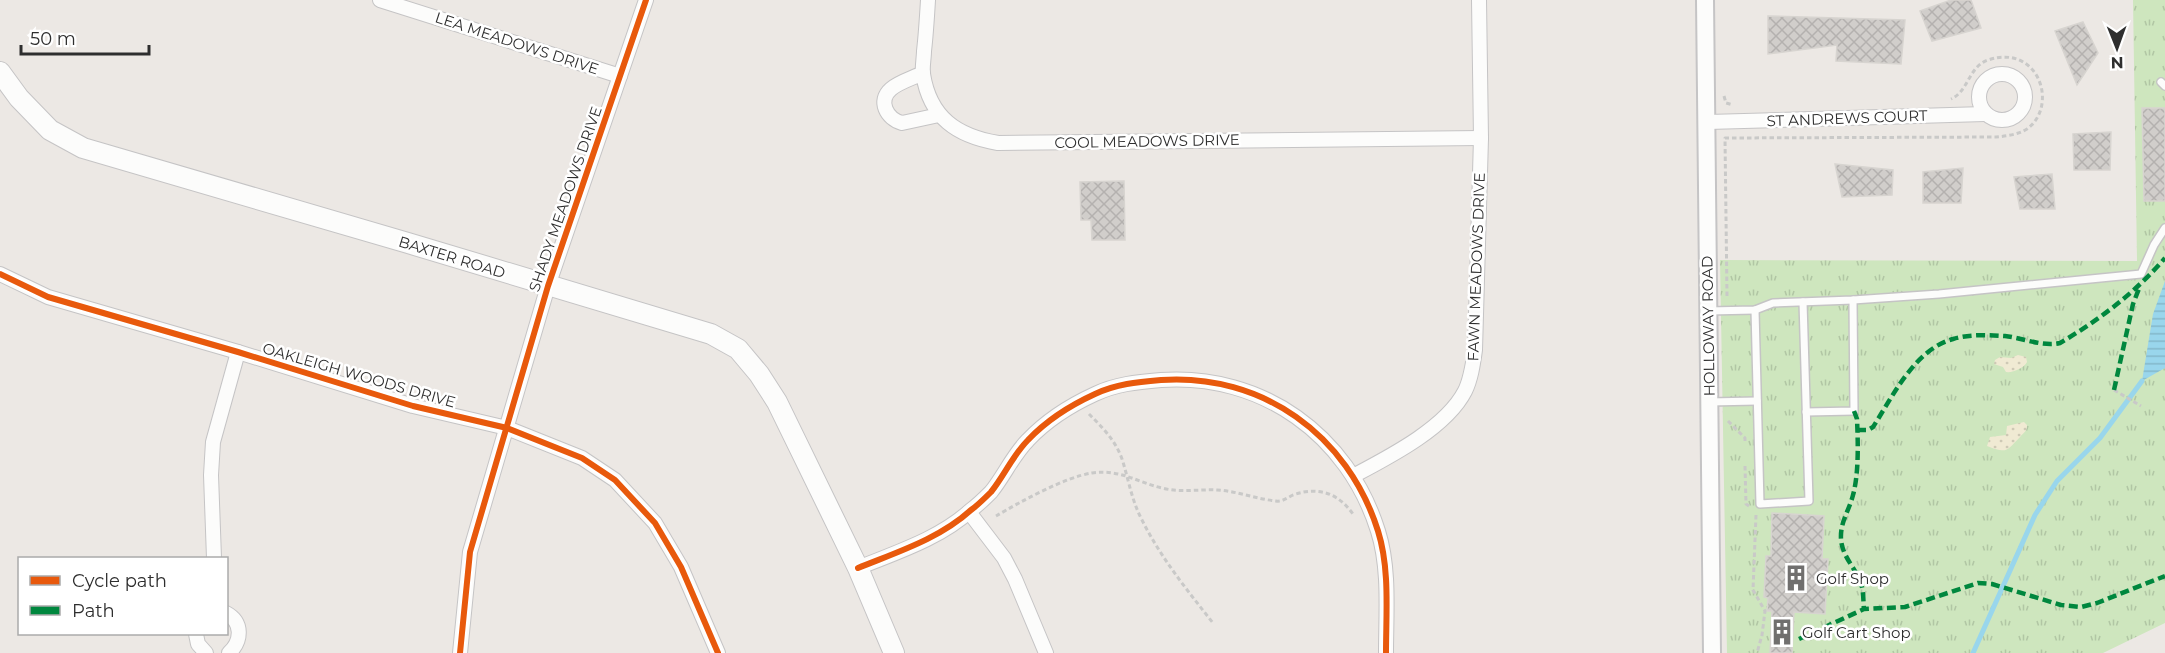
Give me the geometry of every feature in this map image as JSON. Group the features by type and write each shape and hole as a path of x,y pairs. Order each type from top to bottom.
{"main road":[{"name":"BAXTER ROAD","path":"0,72 19,98 50,130 83,148 711,334 738,349 759,374 777,402 858,568 894,653"}],"street":[{"name":"LEA MEADOWS DRIVE","path":"380,0 620,76"},
{"name":"SHADY MEADOWS DRIVE","path":"460,653 470,552 548,286 646,0"},
{"name":"COOL MEADOWS DRIVE","path":"928,0 923,73 933,107 939,115 964,134 979,139 998,143 1481,138"},
{"name":"FAWN MEADOWS DRIVE","path":"1353,476 1428,431 1453,408 1465,391 1472,370 1475,350 1481,138 1479,0"},
{"name":"HOLLOWAY ROAD","path":"1705,0 1712,653"},
{"path":"923,73 891,89 885,101 886,112 891,118 902,123 939,115"},
{"name":"ST ANDREWS COURT","path":"1708,122 1985,114"},
{"name":"OAKLEIGH WOODS DRIVE","path":"0,274 48,297 238,351 413,406 507,428 582,458 615,480 655,523 681,567 718,653"},
{"path":"214,557 211,475 213,442 238,351"},
{"path":"858,568 933,536 969,512 990,492 1026,441 1046,423 1094,394 1122,384 1175,379 1204,381 1248,392 1272,401 1296,416 1317,433 1353,476 1365,497 1378,532 1384,560 1386,653"},
{"path":"969,512 1004,558 1046,653"},
{"path":"228,615 235,621 239,635 238,642 229,653"},
{"path":"196,635 198,644 206,653"}],"lane":[{"path":"1708,311 1755,310 1773,303 1853,300 2141,274 2154,245 2165,228"},
{"path":"1806,412 1854,411 1853,300"},
{"path":"1755,310 1760,504 1809,501 1803,302"},
{"path":"1709,402 1757,401"}],"path":[{"path":"2114,390 2141,406"},
{"path":"1089,414 1107,432 1117,448 1132,498 1158,550 1174,575 1213,623"},
{"path":"1728,421 1745,438 1745,449"},
{"path":"1745,460 1746,504 1751,508"},
{"path":"996,516 1072,478 1092,473 1112,472 1164,489 1219,490 1278,501 1308,492 1327,493 1344,501 1356,521"},
{"path":"1756,512 1752,590 1765,611 1757,653"}],"green space":[{"path":"2133,0 2165,0 2165,623 2103,653 1727,653 1720,260 2137,261"}],"sand":[{"path":"2018,355 2026,357 2027,362 2015,371 2006,372 2003,367 1994,364 1995,360 2000,357 2011,358"},
{"path":"2024,422 2027,425 2026,431 2006,450 1987,446 1990,437 2006,435 2007,426"}],"water":[{"path":"2165,281 2165,368 2142,381 2153,314"}],"building":[{"path":"1951,0 1971,0 1981,28 1932,41 1920,11"},
{"path":"1768,16 1905,20 1901,64 1836,61 1837,45 1768,54"},
{"path":"2083,22 2098,53 2077,85 2055,31"},
{"path":"2142,108 2165,108 2165,201 2144,201"},
{"path":"2111,132 2110,170 2074,170 2073,134"},
{"path":"1835,164 1893,170 1892,195 1842,197"},
{"path":"1963,168 1961,203 1923,203 1923,172"},
{"path":"2052,174 2055,209 2020,209 2014,177"},
{"path":"1124,181 1125,240 1092,240 1091,220 1081,220 1080,182"},
{"name":"Golf Shop","path":"1772,513 1824,516 1822,559 1828,559 1825,614 1794,612 1792,653 1770,653 1772,611 1767,611 1768,598 1764,597 1766,556 1771,556"}],"waterway":[{"path":"1973,653 2035,515 2057,481 2100,438 2142,381"}],"marked path":[{"path":"1857,430 1868,430 1873,427 1906,375 1916,363 1939,344 1959,337 1979,335 2005,336 2046,344 2060,343 2116,305 2165,258"},
{"path":"2114,390 2133,304 2140,286"},
{"path":"1854,411 1857,419 1856,477 1853,495 1842,527 1841,539 1844,551 1861,584 1864,609"},
{"path":"1799,639 1864,609 1905,607 1978,583 1992,584 2061,605 2081,607 2165,576"}],"cycle path":[{"path":"460,653 470,552 548,286 646,0"},
{"path":"0,274 48,297 413,406 507,428 582,458 615,480 655,523 681,567 718,653"},
{"path":"858,568 917,544 959,520 991,492 1018,452 1035,433 1077,403 1103,391 1127,384 1161,380 1198,381 1233,387 1266,399 1296,417 1323,439 1346,466 1364,497 1382,546 1386,591 1386,653"}],"place":[{"name":"Golf Shop","path":"1796,578"},
{"name":"Golf Cart Shop","path":"1782,632"}]}
